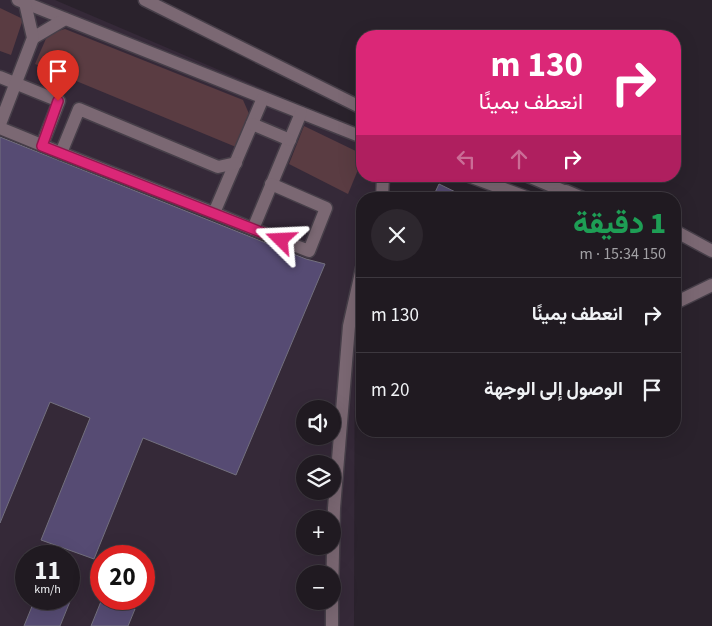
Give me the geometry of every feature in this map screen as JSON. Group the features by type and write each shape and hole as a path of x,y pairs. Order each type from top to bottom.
{"lane":[{"path":"145,0 356,105"},
{"path":"22,1 356,136"},
{"path":"0,124 33,38 22,1"},
{"path":"33,38 65,19"},
{"path":"0,77 58,101 42,146"},
{"path":"214,213 263,98"},
{"path":"62,153 79,109 218,167 236,163"},
{"path":"253,229 301,113"},
{"path":"252,124 290,140"},
{"path":"0,128 309,251 326,208 272,184"},
{"path":"485,182 512,192"},
{"path":"542,182 566,192"},
{"path":"681,234 712,251"},
{"path":"681,301 712,285"},
{"path":"333,565 334,508 348,336 356,297"},
{"path":"332,610 332,626"}],"shaded area":[{"path":"0,0 55,0 356,128 356,182 383,182 379,192 356,192 354,626 0,626"},
{"path":"0,8 23,19 11,55 0,51"},
{"path":"65,29 243,100 250,116 236,147 35,64 48,34"},
{"path":"304,126 356,151 356,175 348,194 289,164"}],"building":[{"path":"0,137 306,259 325,264 236,475 143,438 100,545 90,545 90,558 80,554 80,545 55,545 41,540 90,418 50,402 0,523"},
{"path":"439,184 456,192 435,192"},
{"path":"31,610 67,610 60,626 24,626"},
{"path":"98,610 135,610 128,626 91,626"}],"route":[{"path":"58,101 42,146 281,240"}]}
